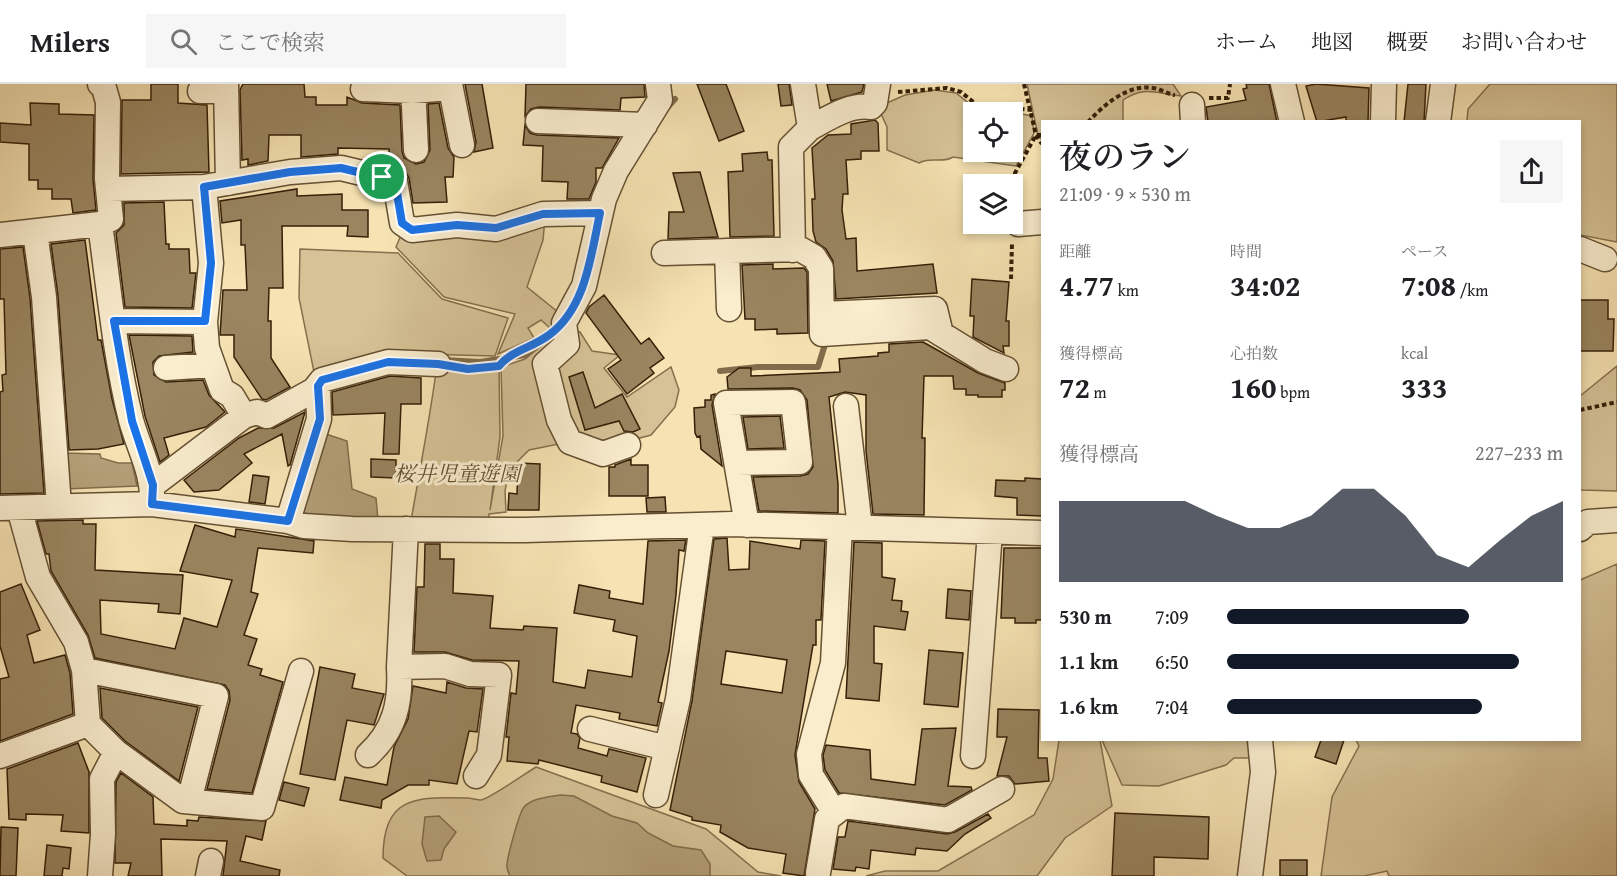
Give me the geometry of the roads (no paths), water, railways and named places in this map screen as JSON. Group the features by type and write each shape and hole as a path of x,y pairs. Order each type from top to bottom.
{"street":[{"path":"0,235 100,224 111,219 108,189 108,102 104,88 100,84"},
{"path":"200,91 215,91 226,84"},
{"path":"226,84 228,183"},
{"path":"628,445 603,454 570,442 558,420 545,364 567,344 565,331 584,286 600,213 616,171 660,100 658,84"},
{"path":"803,84 810,128"},
{"path":"1283,84 1292,120"},
{"path":"1383,120 1384,84"},
{"path":"1438,120 1443,84"},
{"path":"363,89 450,86 462,145"},
{"path":"413,88 416,150"},
{"path":"793,250 791,147 810,128 840,112 860,105 871,107 877,94"},
{"path":"538,121 645,125"},
{"path":"108,189 204,187 290,172 341,168 395,181 402,223 412,230 457,225 496,228 543,214 600,213"},
{"path":"204,187 211,263 205,321 207,348 222,390 232,396 244,416"},
{"path":"1023,224 1041,222"},
{"path":"100,224 132,421 153,495"},
{"path":"35,232 44,297 59,506"},
{"path":"664,253 800,249 814,257 821,267 822,334 835,335 930,327 985,360 1006,369"},
{"path":"1581,249 1605,259"},
{"path":"727,251 729,309"},
{"path":"114,321 205,321"},
{"path":"153,495 244,416 257,412 267,416 318,386 322,380 388,362 438,364"},
{"path":"166,368 213,365"},
{"path":"288,521 320,419 318,386"},
{"path":"834,812 811,775 809,754 833,663 850,527 846,406"},
{"path":"736,464 747,525"},
{"path":"302,671 262,808 183,801 116,752 88,724 84,670 76,642 38,577 10,508 59,506 153,495 316,527 525,530 747,525 1041,533"},
{"path":"1581,528 1588,522 1617,520"},
{"path":"656,795 678,699 702,525"},
{"path":"368,755 384,740 392,724 400,689 399,667 406,529"},
{"path":"973,756 990,532"},
{"path":"399,667 445,666 470,674 499,675 489,755 476,776"},
{"path":"84,670 216,696 189,801"},
{"path":"0,756 88,724"},
{"path":"590,729 667,748"},
{"path":"1250,876 1263,772 1260,741"},
{"path":"100,876 103,834 102,779 116,752"},
{"path":"818,873 827,819 844,806 948,820 1002,789"}],"waterway":[{"path":"665,110 675,99"},
{"path":"442,360 480,362 525,355 558,331"},
{"path":"720,371 758,367 818,367 827,338"}],"park label":[{"name":"桜井児童遊園","path":"457,474"}]}
